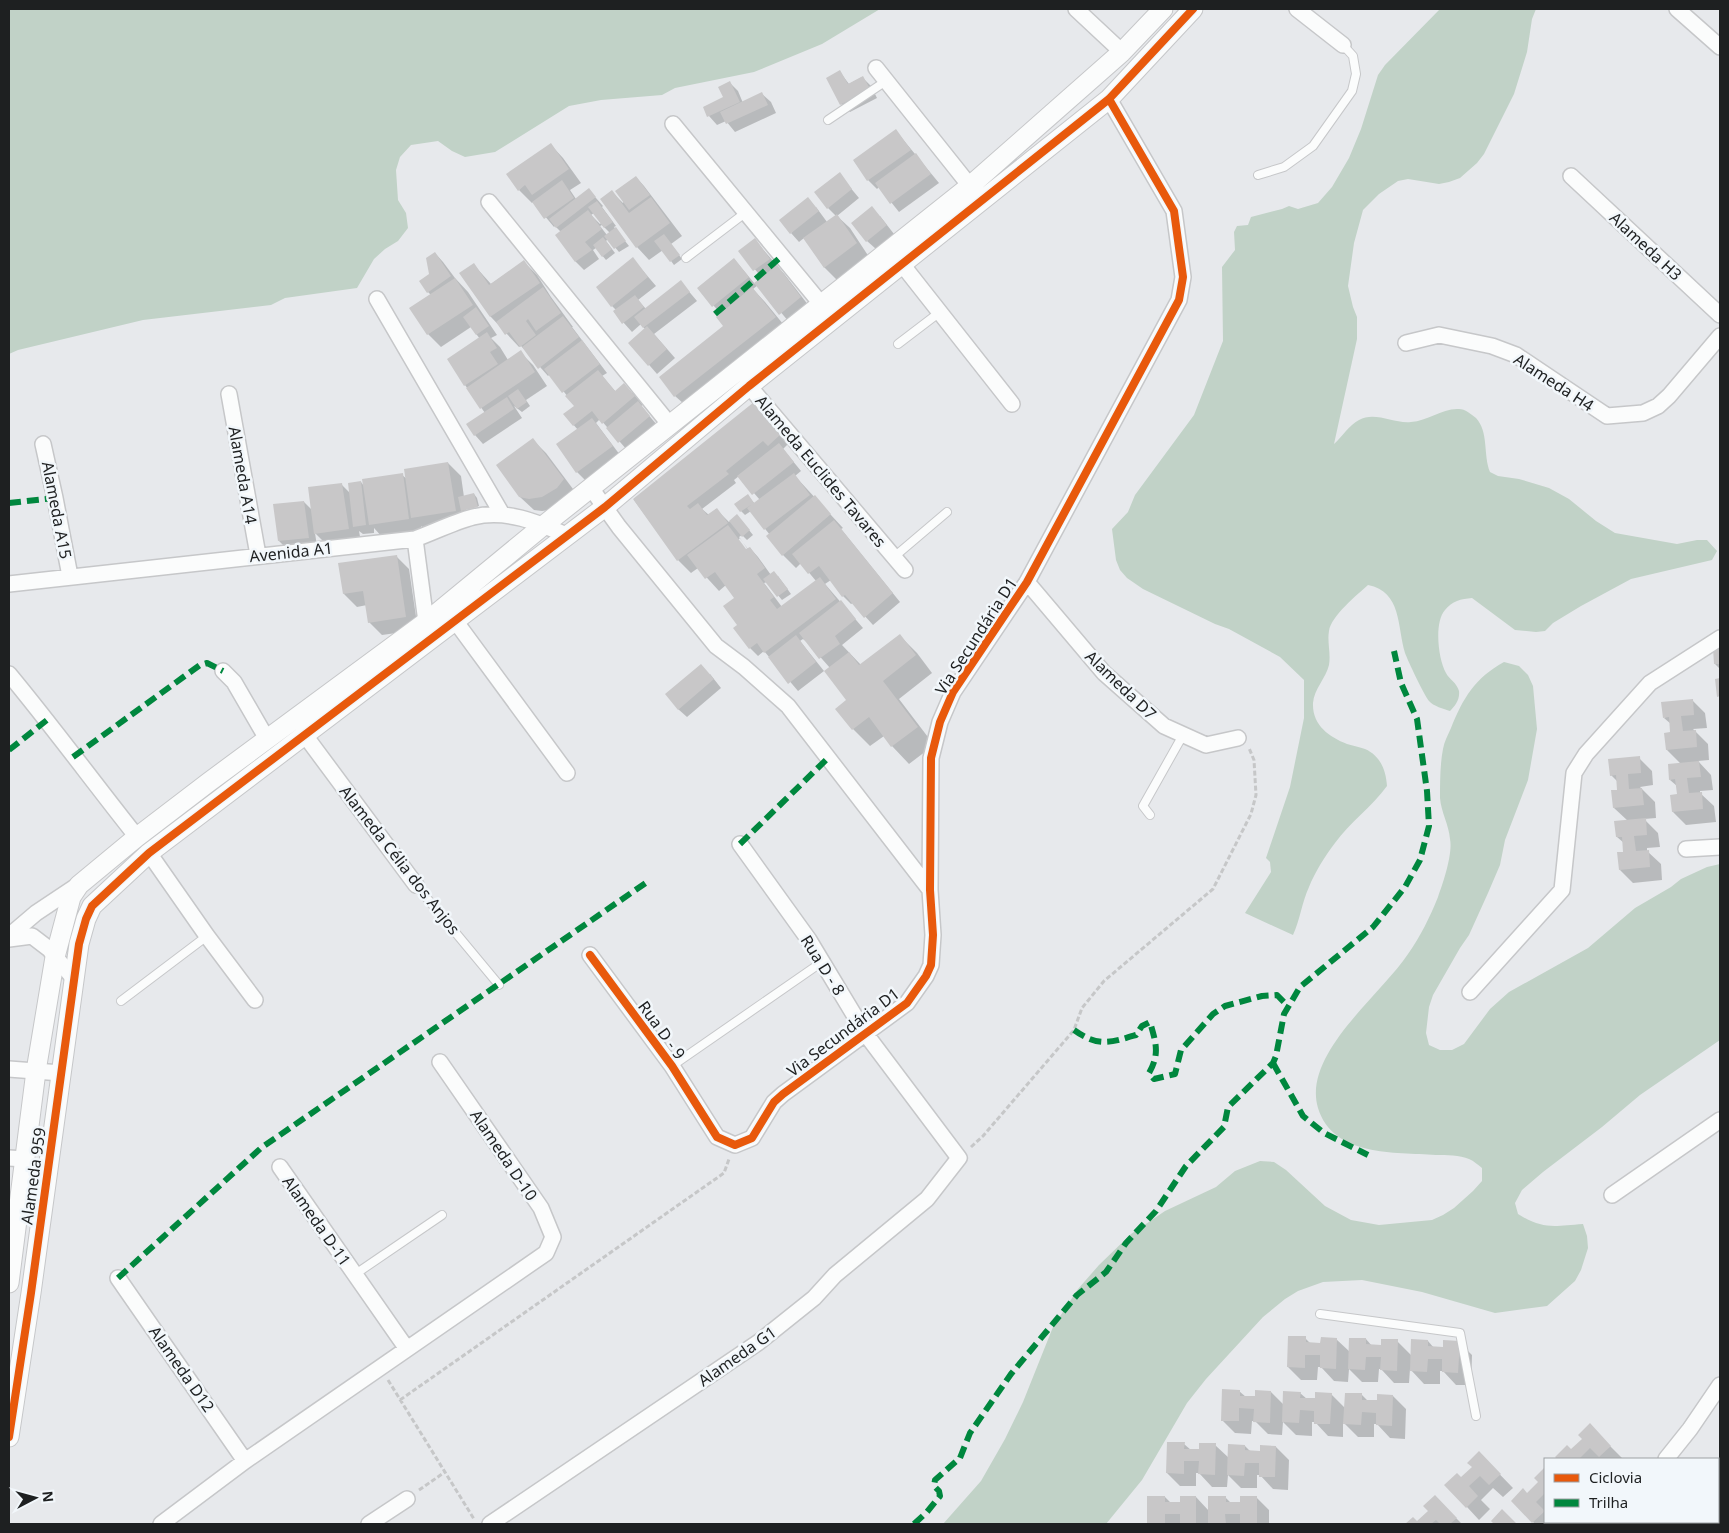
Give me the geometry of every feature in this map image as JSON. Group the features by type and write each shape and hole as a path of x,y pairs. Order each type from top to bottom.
{"street":[{"path":"1076,9 1122,52"},
{"path":"9,937 36,914 79,884 137,837 426,622 591,488 665,420 822,305 970,186 1122,52 1162,9"},
{"name":"Alameda 959","path":"9,1437 33,1283 79,944 92,906 149,853 304,734 456,622 566,535 605,507 749,386 1109,99 1192,9"},
{"path":"1297,9 1343,45"},
{"path":"1678,9 1720,47"},
{"path":"876,68 970,186"},
{"name":"Via Secundária D1","path":"734,1145 752,1138 778,1098 907,1003 926,976 931,965 933,935 930,890 931,758 940,722 953,692 1027,582 1178,300 1183,277 1174,210 1109,99"},
{"path":"673,124 822,305"},
{"name":"Alameda H3","path":"1571,176 1720,315"},
{"path":"489,202 665,420"},
{"path":"901,263 1012,404"},
{"path":"376,299 502,514"},
{"name":"Alameda H4","path":"1406,343 1439,335 1492,346 1516,355 1607,416 1643,413 1658,406 1669,396 1720,336"},
{"name":"Alameda Euclides Tavares","path":"749,386 905,570"},
{"name":"Alameda A14","path":"229,394 258,555"},
{"name":"Alameda A15","path":"43,444 70,576"},
{"path":"591,488 716,646 744,667 788,706 930,890"},
{"name":"Avenida A1","path":"9,584 415,539 474,517 502,514 544,525 566,535"},
{"path":"415,539 426,622"},
{"name":"Alameda D7","path":"1027,582 1104,673 1164,726 1206,745 1238,738"},
{"path":"456,622 567,773"},
{"path":"1470,992 1562,890 1574,773 1586,754 1650,683 1720,638"},
{"path":"224,670 234,682 267,739"},
{"path":"9,674 137,837"},
{"name":"Alameda Célia dos Anjos","path":"304,734 416,885"},
{"name":"Rua D - 8","path":"740,844 808,940 866,1034 958,1158"},
{"path":"1686,849 1720,847"},
{"path":"149,853 207,936 255,1000"},
{"name":"Alameda 959","path":"9,1283 17,1159 36,1071 55,958 71,897 79,884"},
{"path":"9,937 32,936 49,949 74,979"},
{"name":"Rua D - 9","path":"590,955 672,1066 717,1137 734,1145"},
{"name":"Alameda D-10","path":"407,1349 546,1253 553,1237 540,1208 440,1062"},
{"path":"9,1069 61,1073"},
{"path":"1612,1195 1718,1127"},
{"name":"Alameda G1","path":"490,1524 751,1347 794,1315 814,1298 835,1275 927,1199 958,1158"},
{"name":"Alameda D-11","path":"280,1167 407,1349"},
{"name":"Alameda D12","path":"118,1278 246,1461"},
{"path":"160,1524 246,1461 407,1349"},
{"path":"1667,1458 1690,1429 1720,1385"},
{"path":"369,1524 407,1499"}],"lane":[{"path":"1258,175 1284,168 1313,146 1352,91 1356,74 1353,56 1343,45"},
{"path":"828,120 886,81"},
{"path":"686,258 745,213"},
{"path":"898,344 940,312"},
{"name":"Alameda Euclides Tavares","path":"894,557 947,512"},
{"path":"1150,815 1143,806 1183,735"},
{"name":"Alameda Célia dos Anjos","path":"416,885 499,985"},
{"path":"121,1000 207,936"},
{"path":"672,1066 822,962"},
{"name":"Alameda D-11","path":"354,1275 442,1215"},
{"path":"1320,1314 1460,1333 1476,1416"}],"path":[{"path":"958,1158 983,1136 1074,1030 1082,1008 1104,981 1213,889 1251,814 1256,795 1254,760 1246,740 1238,738"},
{"path":"400,1400 724,1173 734,1145"},
{"path":"380,1368 477,1524"},
{"path":"407,1499 445,1472"}],"green space":[{"path":"9,9 880,9 822,44 754,72 675,88 662,95 601,100 569,106 495,152 465,157 438,141 411,145 400,157 396,170 398,200 406,213 408,228 398,241 374,259 357,288 285,298 271,305 143,320 18,350 9,354"},
{"path":"1440,9 1536,9 1532,19 1527,52 1514,94 1484,154 1477,163 1460,178 1449,182 1439,184 1408,179 1398,181 1379,194 1363,210 1354,243 1348,286 1357,317 1357,339 1334,444 1352,425 1365,418 1378,417 1411,422 1447,410 1463,410 1476,418 1483,430 1490,472 1498,476 1519,479 1549,488 1569,499 1596,521 1615,533 1677,544 1707,540 1717,551 1712,560 1631,579 1581,606 1553,623 1545,631 1515,630 1472,598 1454,603 1445,610 1439,623 1438,632 1439,650 1443,667 1459,691 1458,700 1450,711 1431,703 1427,698 1405,653 1393,602 1379,589 1368,585 1358,594 1339,612 1331,625 1329,631 1329,665 1314,698 1313,711 1315,718 1328,734 1347,744 1365,749 1379,760 1384,770 1387,786 1375,801 1341,835 1324,859 1307,893 1293,935 1245,913 1271,872 1270,862 1266,858 1290,787 1304,718 1304,680 1280,657 1229,629 1143,589 1127,578 1120,570 1116,560 1112,529 1128,512 1135,495 1194,415 1223,341 1222,267 1235,250 1234,232 1237,226 1248,225 1251,217 1289,206 1298,209 1318,203 1332,187 1349,158 1361,129 1378,75 1385,65"},
{"path":"1504,662 1519,666 1528,675 1533,686 1537,729 1528,780 1505,840 1500,865 1488,893 1469,935 1433,995 1429,1007 1426,1033 1429,1045 1440,1050 1452,1050 1464,1044 1490,1009 1509,992 1588,948 1635,908 1681,879 1707,867 1720,864 1720,1040 1640,1095 1543,1172 1522,1190 1515,1203 1518,1214 1535,1223 1549,1226 1583,1224 1588,1248 1581,1270 1575,1281 1547,1306 1495,1313 1422,1292 1362,1280 1323,1282 1298,1291 1263,1317 1206,1379 1187,1403 1142,1480 1106,1524 943,1524 981,1481 1023,1402 1053,1327 1078,1289 1099,1265 1131,1234 1165,1211 1216,1187 1235,1171 1260,1161 1274,1162 1286,1170 1325,1206 1351,1220 1379,1225 1432,1220 1454,1208 1482,1181 1482,1168 1465,1158 1385,1152 1351,1144 1337,1136 1326,1124 1318,1108 1316,1088 1322,1067 1332,1046 1408,954 1432,912 1447,868 1451,845 1440,798 1444,744 1465,698 1485,675"}],"building":[{"path":"840,70 848,84 863,76 870,89 840,105 826,78"},
{"path":"730,81 740,102 707,117 703,107 723,97 718,87"},
{"path":"762,92 768,105 726,124 720,112"},
{"path":"896,129 911,150 867,181 853,160"},
{"path":"551,143 569,169 532,195 525,185 518,191 506,174"},
{"path":"916,153 931,174 890,204 875,183"},
{"path":"840,172 852,189 827,209 814,192"},
{"path":"636,176 650,195 629,210 615,191"},
{"path":"562,180 574,198 544,219 532,202"},
{"path":"589,188 596,197 556,228 549,219"},
{"path":"612,190 629,213 651,197 670,223 636,248 600,199"},
{"path":"808,197 819,211 790,234 779,220"},
{"path":"597,201 613,222 604,228 588,207"},
{"path":"872,206 887,225 866,242 851,223"},
{"path":"588,210 602,229 585,242 592,250 575,262 555,235"},
{"path":"837,214 857,243 824,268 803,238"},
{"path":"616,227 626,241 614,249 604,236"},
{"path":"664,234 680,255 670,262 654,241"},
{"path":"603,237 612,249 602,257 593,245"},
{"path":"755,238 770,259 753,271 738,251"},
{"path":"435,252 451,276 427,293 419,281 429,274 426,258"},
{"path":"633,257 648,277 611,307 596,287"},
{"path":"734,258 749,277 712,307 697,288"},
{"path":"524,260 540,283 490,317 459,273 474,263 489,285"},
{"path":"777,265 801,297 779,315 754,283"},
{"path":"455,278 473,305 427,335 409,308"},
{"path":"681,280 690,292 643,328 634,317"},
{"path":"543,287 561,313 536,331 528,319 526,321 536,335 520,347 509,332 505,335 496,322"},
{"path":"752,287 776,317 674,397 659,377 723,326 716,317"},
{"path":"635,295 644,307 622,324 613,311"},
{"path":"476,307 489,326 476,335 463,317"},
{"path":"563,316 579,337 538,369 522,347"},
{"path":"647,326 667,349 648,366 628,343"},
{"path":"487,332 497,348 490,352 498,364 464,386 447,359"},
{"path":"582,340 600,364 562,393 544,369"},
{"path":"521,350 535,372 480,409 466,388"},
{"path":"598,370 615,391 624,383 635,396 602,424 592,411 573,426 563,414 574,406 565,396"},
{"path":"518,389 527,402 517,409 508,396"},
{"path":"507,397 514,409 474,436 466,424"},
{"path":"638,401 650,416 618,443 606,428"},
{"path":"754,402 781,434 768,446 763,441 726,471 729,474 687,506 690,509 698,503 707,515 717,508 728,523 677,561 633,499"},
{"path":"592,418 613,446 576,473 556,444"},
{"path":"533,438 564,479 557,488 542,497 529,499 519,497 496,465"},
{"path":"779,443 794,462 752,495 737,476"},
{"path":"448,462 456,511 411,518 404,469"},
{"path":"403,473 409,519 369,525 362,479"},
{"path":"794,473 810,495 764,530 747,508"},
{"path":"361,481 366,525 353,527 348,483"},
{"path":"342,483 349,529 314,534 308,487"},
{"path":"474,493 478,507 461,511 458,497"},
{"path":"748,494 754,503 740,512 734,504"},
{"path":"815,495 831,514 782,556 766,536"},
{"path":"304,501 309,538 278,541 273,504"},
{"path":"737,514 750,530 742,537 729,521"},
{"path":"834,520 893,593 864,618 845,595 842,597 819,566 808,574 792,554"},
{"path":"728,525 746,549 750,547 765,568 757,574 774,597 770,600 777,609 820,577 836,599 764,653 757,643 749,649 733,628 737,625 723,606 734,598 715,572 705,579 687,555"},
{"path":"397,555 406,617 368,623 363,591 343,594 338,563"},
{"path":"774,571 788,589 777,597 763,579"},
{"path":"841,600 856,619 835,636 840,644 819,659 799,633"},
{"path":"900,634 916,655 883,681 918,727 891,747 869,717 852,730 835,709 846,700 824,671 849,652 859,665"},
{"path":"796,635 816,662 788,684 768,657"},
{"path":"1720,647 1720,664 1714,664 1713,648"},
{"path":"701,664 714,679 678,710 665,694"},
{"path":"1720,678 1720,696 1717,697 1715,679"},
{"path":"1693,699 1694,715 1681,716 1683,731 1696,730 1697,747 1666,750 1664,733 1670,732 1669,717 1663,718 1661,702"},
{"path":"1640,756 1641,773 1628,774 1629,789 1642,788 1644,805 1613,808 1611,790 1617,790 1616,775 1610,776 1608,759"},
{"path":"1699,761 1701,777 1687,778 1689,793 1702,792 1703,809 1672,812 1670,795 1677,794 1675,779 1669,780 1668,764"},
{"path":"1646,818 1647,835 1634,836 1636,851 1649,850 1650,867 1619,870 1617,852 1623,852 1622,837 1616,837 1614,821"},
{"path":"1288,1336 1306,1336 1306,1342 1320,1343 1321,1337 1337,1338 1336,1369 1320,1368 1320,1355 1305,1355 1305,1368 1287,1367"},
{"path":"1349,1338 1366,1338 1366,1344 1381,1345 1381,1339 1398,1339 1397,1371 1380,1370 1381,1357 1366,1357 1365,1370 1348,1369"},
{"path":"1411,1339 1428,1340 1428,1346 1443,1347 1443,1340 1460,1341 1458,1373 1442,1372 1442,1359 1428,1359 1427,1372 1410,1371"},
{"path":"1222,1389 1240,1390 1240,1396 1255,1396 1255,1390 1271,1391 1270,1423 1253,1422 1254,1409 1239,1408 1239,1421 1221,1421"},
{"path":"1283,1391 1301,1392 1300,1398 1315,1398 1315,1392 1332,1393 1330,1424 1314,1424 1314,1411 1300,1410 1299,1423 1282,1422"},
{"path":"1345,1393 1362,1393 1362,1400 1377,1400 1377,1394 1393,1395 1392,1426 1376,1425 1376,1413 1362,1412 1361,1425 1343,1424"},
{"path":"1590,1423 1611,1446 1599,1457 1590,1448 1580,1458 1555,1457 1567,1445 1571,1449 1582,1439 1578,1435"},
{"path":"1167,1442 1185,1442 1184,1449 1199,1449 1199,1443 1216,1443 1215,1475 1198,1474 1199,1461 1184,1461 1184,1474 1166,1473"},
{"path":"1228,1444 1245,1445 1245,1450 1260,1451 1260,1445 1276,1446 1275,1477 1259,1477 1259,1463 1245,1463 1244,1476 1227,1475"},
{"path":"1479,1451 1501,1474 1489,1485 1480,1476 1469,1486 1478,1496 1466,1508 1444,1485 1457,1473 1461,1477 1472,1467 1467,1463"},
{"path":"1544,1468 1544,1494 1536,1502 1544,1512 1532,1523 1511,1501 1523,1488 1527,1493 1538,1482 1534,1478"},
{"path":"1435,1495 1457,1518 1450,1524 1440,1524 1436,1520 1431,1524 1405,1524 1413,1517 1417,1521 1428,1511 1423,1506"},
{"path":"1147,1496 1165,1496 1165,1502 1180,1502 1180,1496 1196,1496 1196,1524 1180,1524 1180,1514 1165,1514 1165,1524 1147,1524"},
{"path":"1208,1496 1226,1496 1226,1502 1240,1502 1240,1496 1257,1496 1257,1524 1240,1524 1240,1514 1225,1514 1226,1524 1208,1524"},
{"path":"1502,1509 1517,1524 1494,1524 1491,1521"}],"marked path":[{"path":"715,314 782,256"},
{"path":"9,503 55,498"},
{"path":"914,1524 940,1496 939,1491 934,1486 935,1480 960,1458 970,1433 1011,1374 1077,1295 1106,1272 1126,1243 1156,1211 1186,1166 1224,1127 1228,1107 1273,1063 1284,1014 1300,987 1373,927 1405,887 1420,860 1429,826 1427,791 1417,719 1401,683 1394,651"},
{"path":"73,757 200,665 207,663 223,671"},
{"path":"9,750 47,720"},
{"path":"740,844 828,758"},
{"path":"118,1278 261,1148 647,882"},
{"path":"1074,1030 1090,1039 1104,1042 1136,1035 1142,1026 1150,1022 1156,1054 1149,1073 1154,1079 1175,1074 1181,1050 1213,1014 1225,1006 1262,996 1277,995 1288,1006"},
{"path":"1273,1063 1303,1116 1324,1133 1368,1155"}],"cycle path":[{"path":"9,1437 31,1293 79,944 92,906 149,853 605,507 749,386 1109,99 1193,9"},
{"path":"590,955 672,1066 717,1137 735,1145 752,1138 774,1102 783,1094 907,1003 926,976 931,965 933,935 930,890 931,758 940,722 953,692 1027,582 1179,300 1183,277 1174,211 1109,99"}]}
